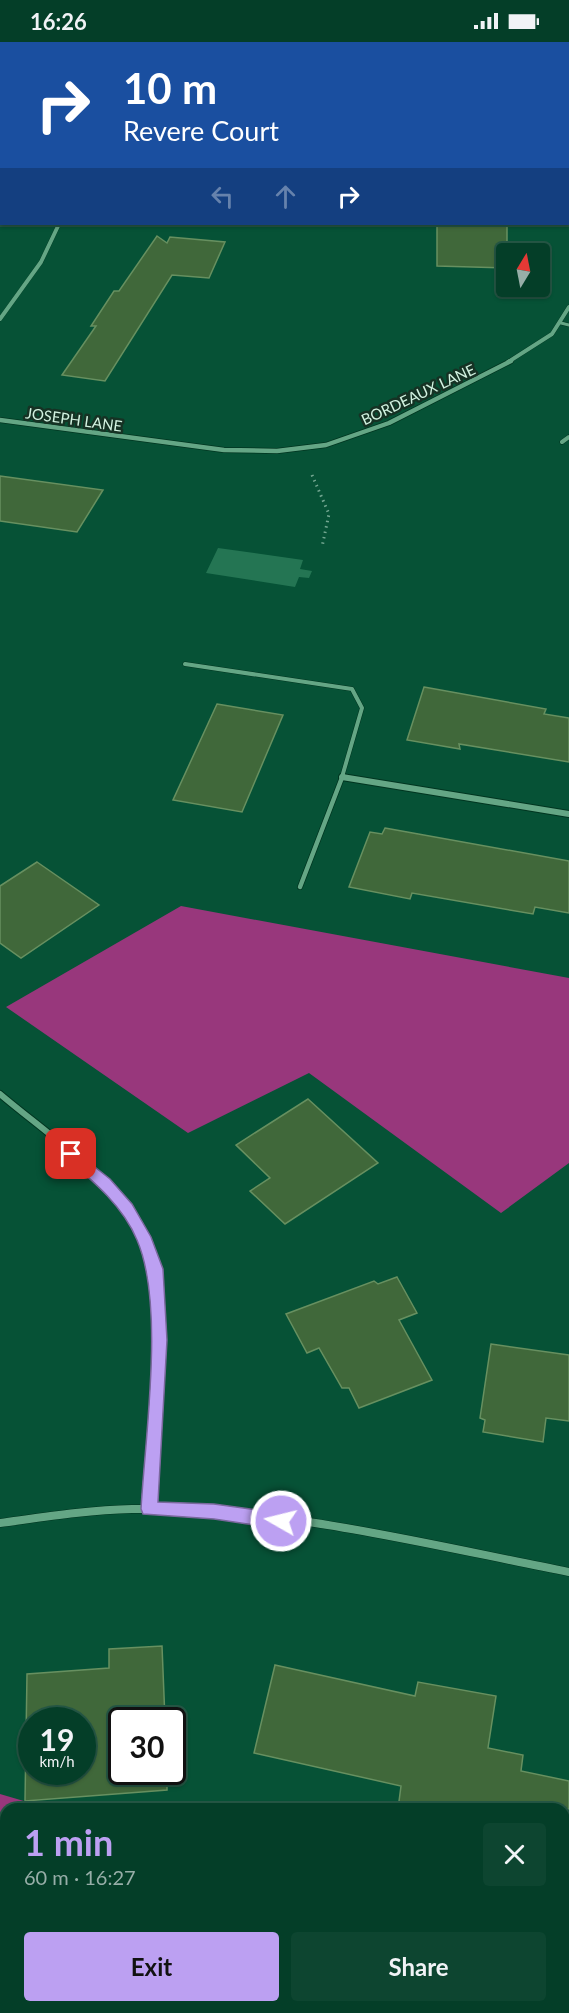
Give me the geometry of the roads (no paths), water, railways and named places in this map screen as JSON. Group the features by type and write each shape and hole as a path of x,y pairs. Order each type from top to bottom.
{"street":[{"path":"0,319 35,273 53,242 59,225"},
{"name":"BORDEAUX LANE","path":"145,441 242,451 302,449 348,439 389,423 506,364 552,334 569,307"},
{"name":"JOSEPH LANE","path":"0,420 145,441"},
{"path":"342,777 569,814"},
{"path":"0,1094 105,1183 127,1209 144,1237 155,1269 159,1340 149,1509"},
{"path":"0,1523 81,1511 149,1509 214,1512 348,1530 569,1572"}],"lane":[{"path":"561,323 569,326"},
{"path":"562,442 569,437"},
{"path":"185,664 352,689 362,708 342,777 300,887"}]}
